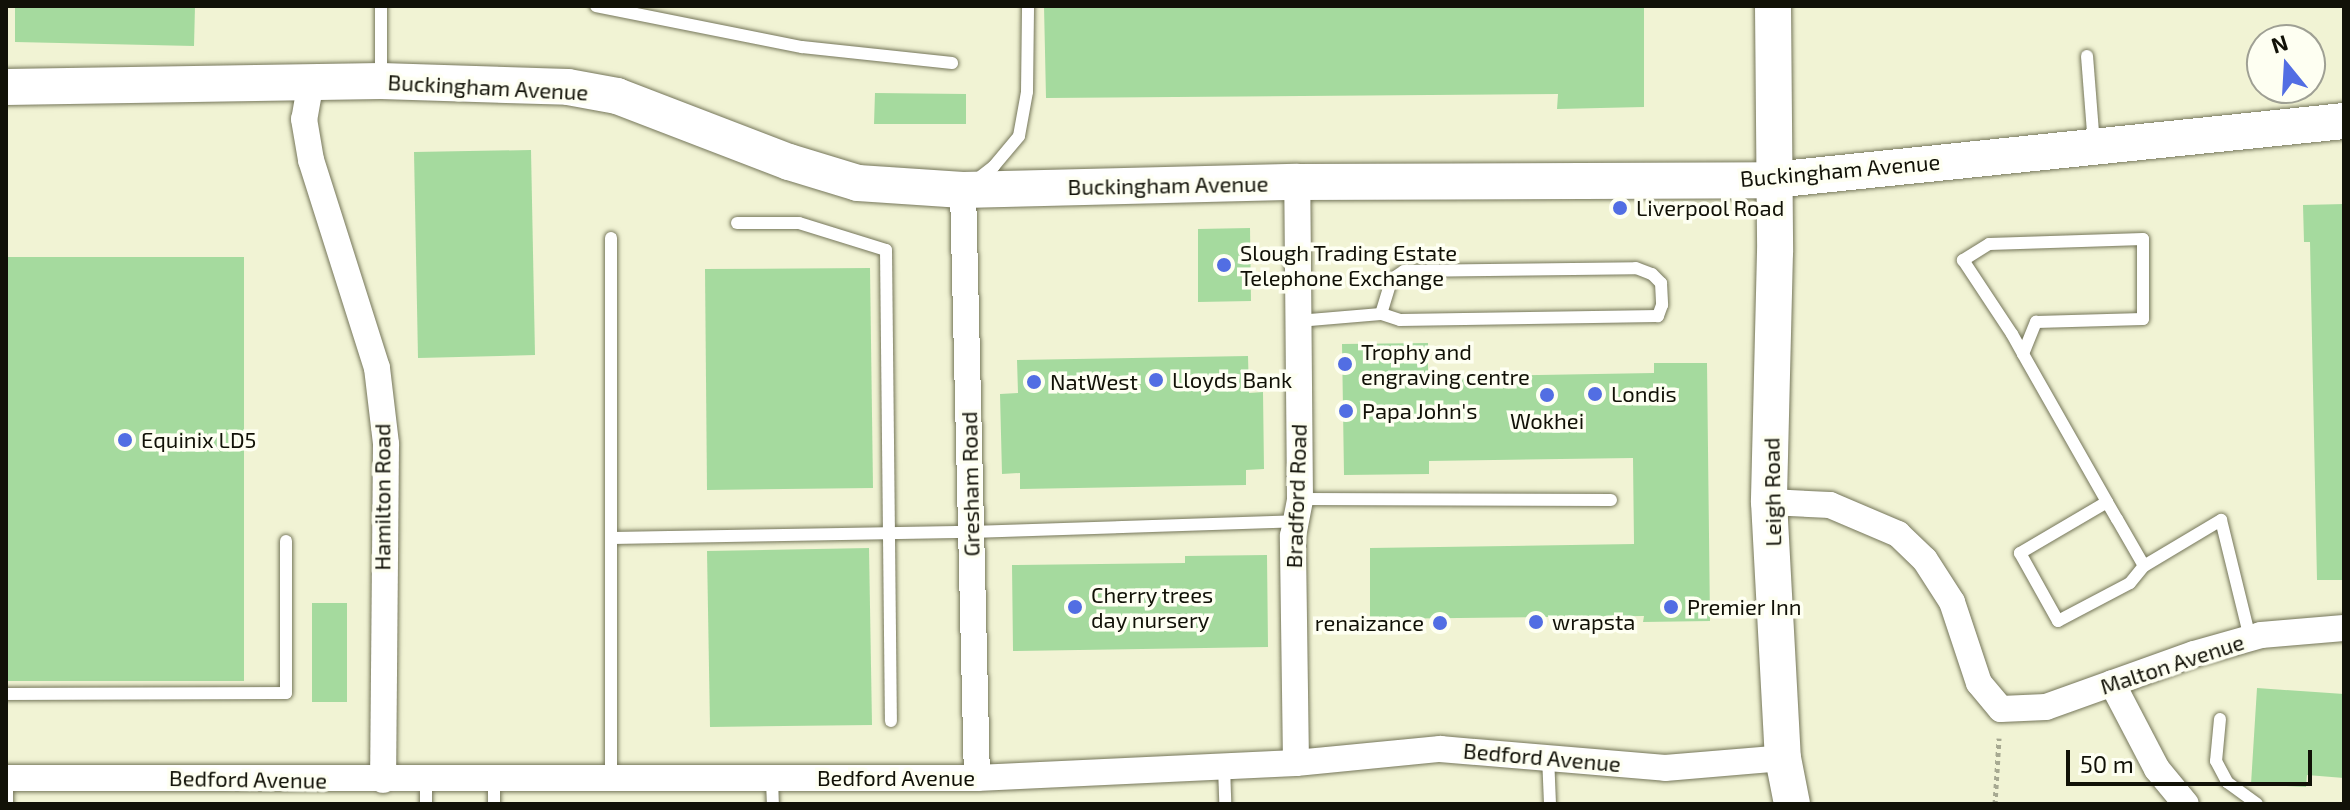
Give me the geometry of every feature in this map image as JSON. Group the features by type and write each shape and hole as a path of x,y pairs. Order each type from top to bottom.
{"street":[{"path":"1773,6 1773,180"},
{"name":"Buckingham Avenue","path":"6,87 311,81 540,85 617,96 789,162 858,183 963,190 1297,182 1773,180 2344,121"},
{"name":"Hamilton Road","path":"311,81 304,119 311,160 377,368 386,444 383,780"},
{"name":"Leigh Road","path":"1773,180 1775,252 1769,502 1783,758 1792,804"},
{"name":"Bradford Road","path":"1296,763 1297,182"},
{"name":"Gresham Road","path":"963,190 977,778"},
{"path":"1769,502 1830,505 1898,534 1925,560 1952,602 1979,683 2001,709"},
{"name":"Malton Avenue","path":"2001,709 2046,707 2250,638 2344,628"},
{"path":"2112,683 2157,769 2186,804"},
{"name":"Bedford Avenue","path":"6,778 383,780 426,792 494,792 611,779 772,791 1296,763 1440,749 1665,768 1783,758"}],"lane":[{"path":"381,6 381,81"},
{"path":"596,6 802,47 952,63"},
{"path":"963,190 994,166 1019,136 1027,92 1028,6"},
{"path":"2087,56 2094,146"},
{"path":"737,223 799,223 886,250 891,721"},
{"path":"611,238 611,779"},
{"path":"2023,354 2036,322 2143,319 2143,239 1989,244 1963,260 2012,334 2023,354 2107,502 2144,566"},
{"path":"1298,321 1381,314 1400,320 1658,316 1662,305 1661,283 1652,274 1636,268 1404,271 1392,279 1381,314"},
{"path":"612,538 971,532 1298,510 1611,500"},
{"path":"2107,502 2020,553 2058,621 2130,583 2144,566 2221,520 2250,638"},
{"path":"6,694 286,693 286,541"},
{"path":"2220,719 2216,761 2227,782 2257,804"},
{"path":"1548,756 1550,804"},
{"path":"1224,766 1225,804"},
{"path":"6,778 7,804"}],"path":[{"path":"1995,804 2001,709"}],"building":[{"path":"15,6 195,6 194,46 15,42"},
{"path":"1044,6 1644,6 1644,107 1557,109 1558,94 1046,98"},
{"path":"875,93 966,94 966,124 874,124"},
{"path":"531,150 535,355 418,358 414,152"},
{"path":"2344,204 2344,580 2317,580 2310,242 2304,242 2303,205"},
{"name":"Slough Trading Estate Telephone Exchange","path":"1250,228 1251,301 1198,302 1198,229"},
{"name":"Equinix LD5","path":"6,257 244,257 244,681 6,681"},
{"path":"870,268 873,488 707,490 705,269"},
{"path":"1428,343 1428,377 1654,373 1654,363 1707,363 1710,621 1643,622 1644,616 1370,619 1370,548 1634,544 1633,458 1429,461 1429,474 1344,475 1342,344"},
{"path":"1248,356 1249,393 1263,392 1264,469 1246,470 1246,485 1020,489 1020,473 1002,474 1000,394 1018,393 1017,360"},
{"path":"869,548 872,725 710,727 707,551"},
{"path":"1267,555 1268,647 1013,651 1012,565 1185,563 1185,556"},
{"path":"312,603 347,603 347,702 312,702"},
{"path":"2257,688 2344,694 2344,778 2307,775 2306,787 2251,784"}],"place":[{"name":"Liverpool Road","path":"1620,208"},
{"name":"Slough Trading Estate Telephone Exchange","path":"1224,265"},
{"name":"Trophy and engraving centre","path":"1345,364"},
{"name":"Lloyds Bank","path":"1156,380"},
{"name":"NatWest","path":"1034,382"},
{"name":"Londis","path":"1595,394"},
{"name":"Wokhei","path":"1547,395"},
{"name":"Papa John's","path":"1346,411"},
{"name":"Equinix LD5","path":"125,440"},
{"name":"Cherry trees day nursery","path":"1075,607"},
{"name":"Premier Inn","path":"1671,607"},
{"name":"wrapsta","path":"1536,622"},
{"name":"renaizance","path":"1440,623"}]}
